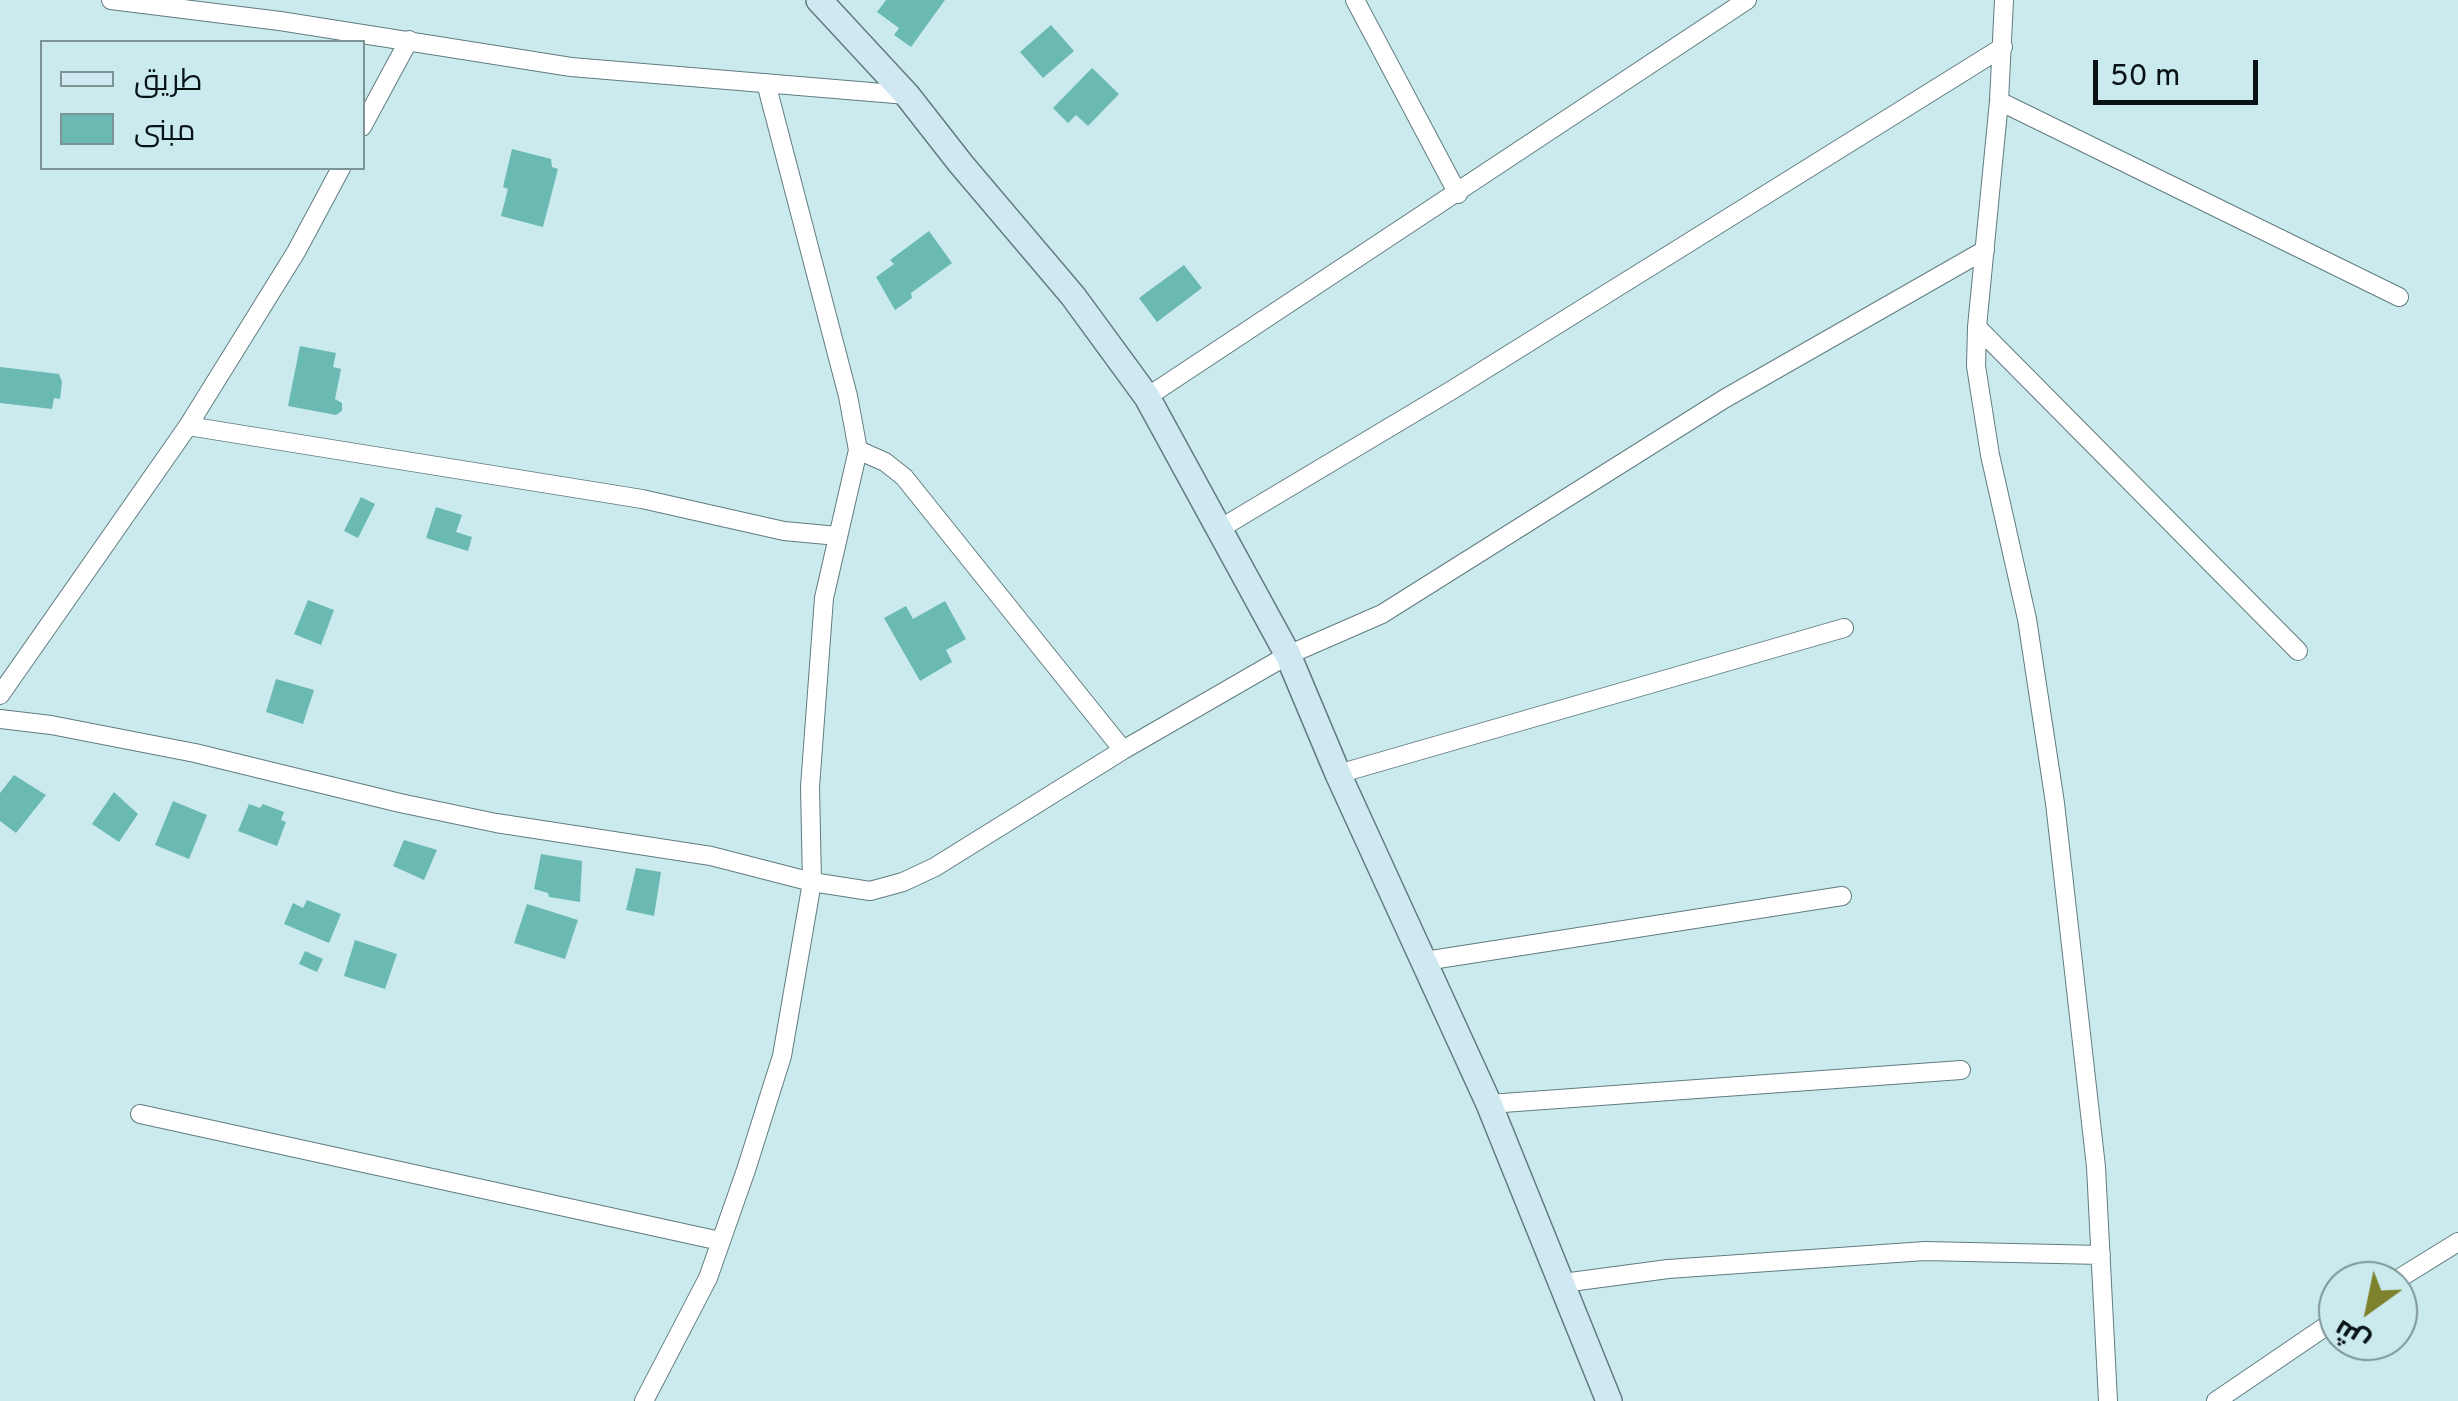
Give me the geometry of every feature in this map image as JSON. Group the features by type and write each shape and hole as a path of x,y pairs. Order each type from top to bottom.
{"street":[{"path":"111,0 280,20 571,67 906,95"},
{"path":"266,0 280,20"},
{"path":"819,0 906,95 1073,296 1147,397 1221,528 1288,655 1489,1104 1609,1401"},
{"path":"1355,0 1458,194"},
{"path":"1147,397 1747,0"},
{"path":"2004,0 1999,101 1976,327 1980,398 2027,619 2044,726 2090,1095 2108,1401"},
{"path":"365,122 409,40"},
{"path":"1221,528 1452,390 2003,47"},
{"path":"644,1401 696,1306 746,1170 782,1056 812,882 810,787 824,598 858,450 848,396 766,83"},
{"path":"1999,101 2399,297"},
{"path":"0,695 188,426 296,252 340,170"},
{"path":"0,719 51,725 195,754 496,823 711,856 812,882 870,891 936,867 1123,750 1288,655 1382,614 1724,398 1985,250"},
{"path":"1976,327 2298,650"},
{"path":"188,426 642,499 784,531 838,536"},
{"path":"858,450 884,462 904,478 1123,750"},
{"path":"1338,774 1844,628"},
{"path":"1425,961 1842,896"},
{"path":"1489,1104 1961,1070"},
{"path":"140,1114 720,1241"},
{"path":"2418,1267 2458,1242"},
{"path":"1562,1283 1668,1270 1906,1252 2101,1256"},
{"path":"2216,1401 2318,1332"}],"building":[{"path":"886,0 945,0 911,47 894,35 899,28 877,12"},
{"path":"1051,25 1074,51 1043,78 1020,52"},
{"path":"1092,68 1119,94 1088,126 1076,115 1068,123 1053,108"},
{"path":"512,149 551,159 552,167 558,169 543,227 501,216"},
{"path":"929,231 952,263 895,310 876,277 894,264 890,260"},
{"path":"1184,265 1202,288 1157,322 1139,298"},
{"path":"300,346 336,353 333,367 341,369 335,399 342,403 342,411 336,415 288,406"},
{"path":"0,367 59,374 60,399 54,398 52,409 0,403"},
{"path":"361,497 375,504 358,538 344,531"},
{"path":"436,507 462,515 456,532 472,537 468,551 426,538"},
{"path":"308,600 334,610 321,645 294,634"},
{"path":"945,601 966,639 946,650 952,662 920,681 884,618 906,606 913,619"},
{"path":"276,679 314,690 303,724 266,712"},
{"path":"14,775 46,795 16,833 0,821 0,793"},
{"path":"114,792 138,814 119,842 92,824"},
{"path":"173,801 207,815 189,859 155,845"},
{"path":"249,804 260,808 263,804 284,812 281,820 286,822 277,846 238,831"},
{"path":"404,840 437,850 424,880 393,866"},
{"path":"541,854 582,861 580,902 549,897 548,893 534,889"},
{"path":"636,868 661,872 654,916 626,910"},
{"path":"307,900 341,914 329,943 284,924 293,903 303,908"},
{"path":"527,904 578,920 565,959 514,943"},
{"path":"355,940 397,954 385,989 344,976"},
{"path":"305,951 323,959 317,972 299,964"}]}
